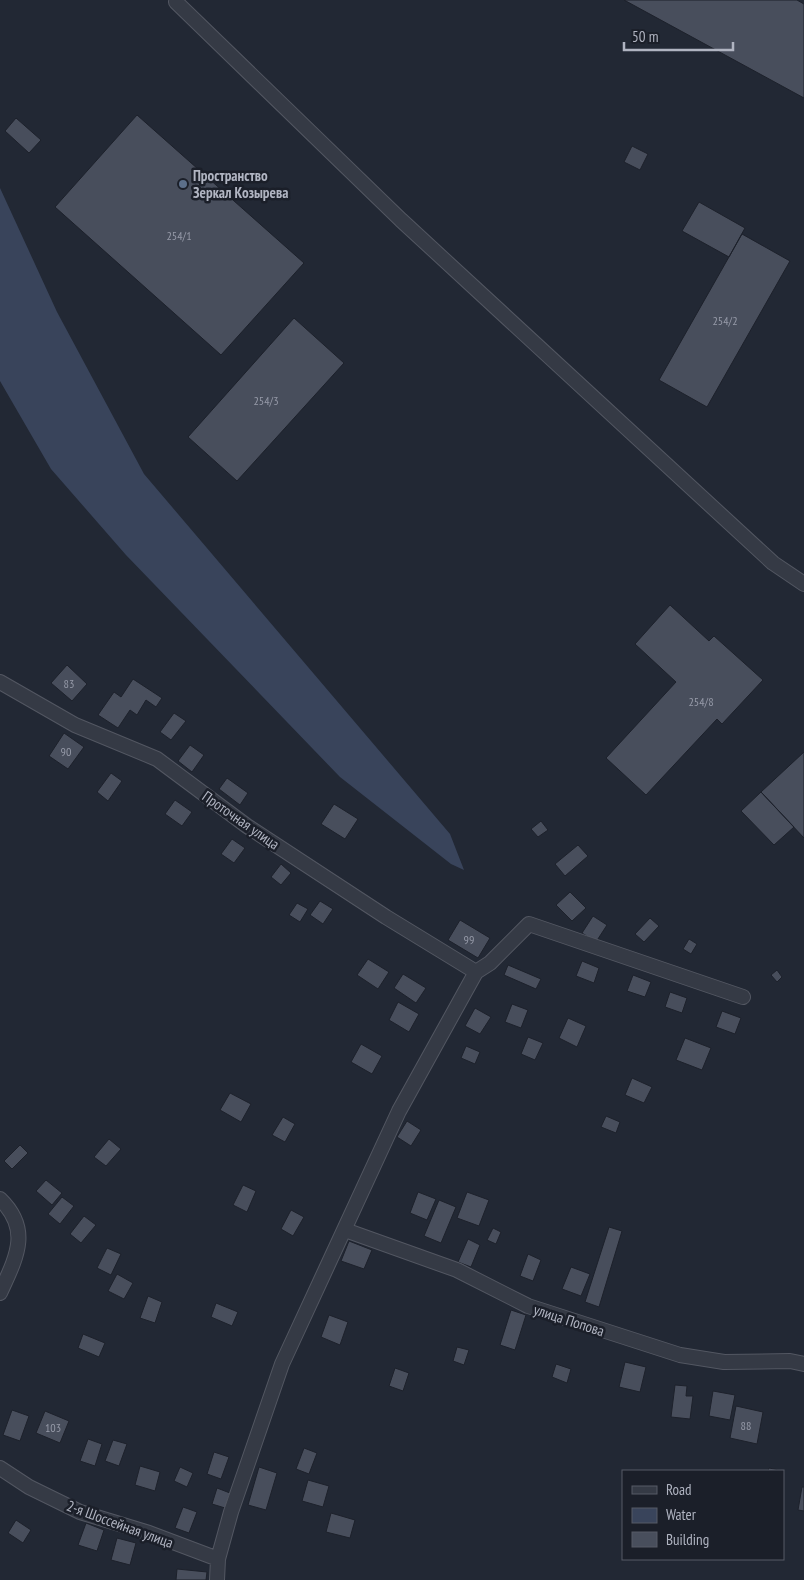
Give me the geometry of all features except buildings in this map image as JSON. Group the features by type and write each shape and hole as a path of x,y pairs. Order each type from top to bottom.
{"street":[{"path":"176,2 402,220 773,563 804,584"},
{"name":"Проточная улица","path":"0,682 75,725 157,759 247,826 386,917 476,972"},
{"path":"217,1580 218,1559 231,1512 282,1364 399,1111 476,972 490,963 529,924 743,997"},
{"path":"0,1199 18,1222 18,1253 0,1293"},
{"name":"улица Попова","path":"345,1230 457,1270 528,1306 680,1355 724,1362 790,1361 804,1364"},
{"name":"2-я Шоссейная улица","path":"0,1468 29,1487 80,1512 218,1559"}],"water":[{"path":"0,188 57,312 144,474 450,834 464,870 451,864 340,777 126,555 51,469 0,381"}],"place":[{"name":"Пространство Зеркал Козырева","path":"183,184"}]}
